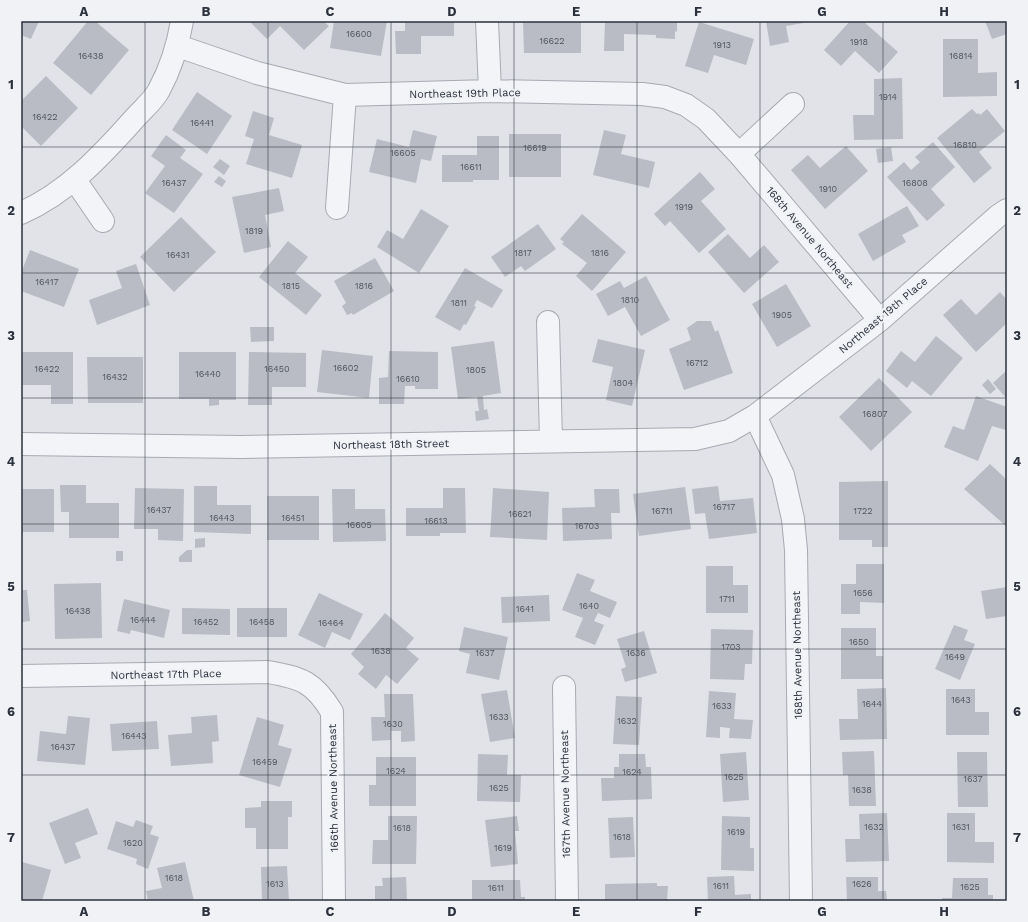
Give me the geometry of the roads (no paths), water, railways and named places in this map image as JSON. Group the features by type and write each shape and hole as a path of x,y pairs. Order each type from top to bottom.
{"street":[{"path":"21,213 34,208 75,180 114,142 158,91 178,46 182,21"},
{"path":"487,21 490,92"},
{"name":"Northeast 19th Place","path":"178,46 257,74 345,95 490,92 642,94 665,97 686,105 706,119 739,154"},
{"path":"337,208 345,95"},
{"path":"739,154 793,104"},
{"name":"168th Avenue Northeast","path":"739,154 880,320"},
{"path":"75,180 103,221"},
{"name":"Northeast 19th Place","path":"755,416 880,320 1004,219"},
{"path":"548,322 551,441"},
{"name":"168th Avenue Northeast","path":"755,416 783,475 793,519 796,550 801,901"},
{"name":"Northeast 18th Street","path":"21,444 240,446 695,439 729,430 755,416"},
{"name":"Northeast 17th Place","path":"21,676 268,672 291,676 309,684"},
{"name":"166th Avenue Northeast","path":"309,684 322,695 332,712 334,901"},
{"name":"167th Avenue Northeast","path":"564,687 567,901"}]}
